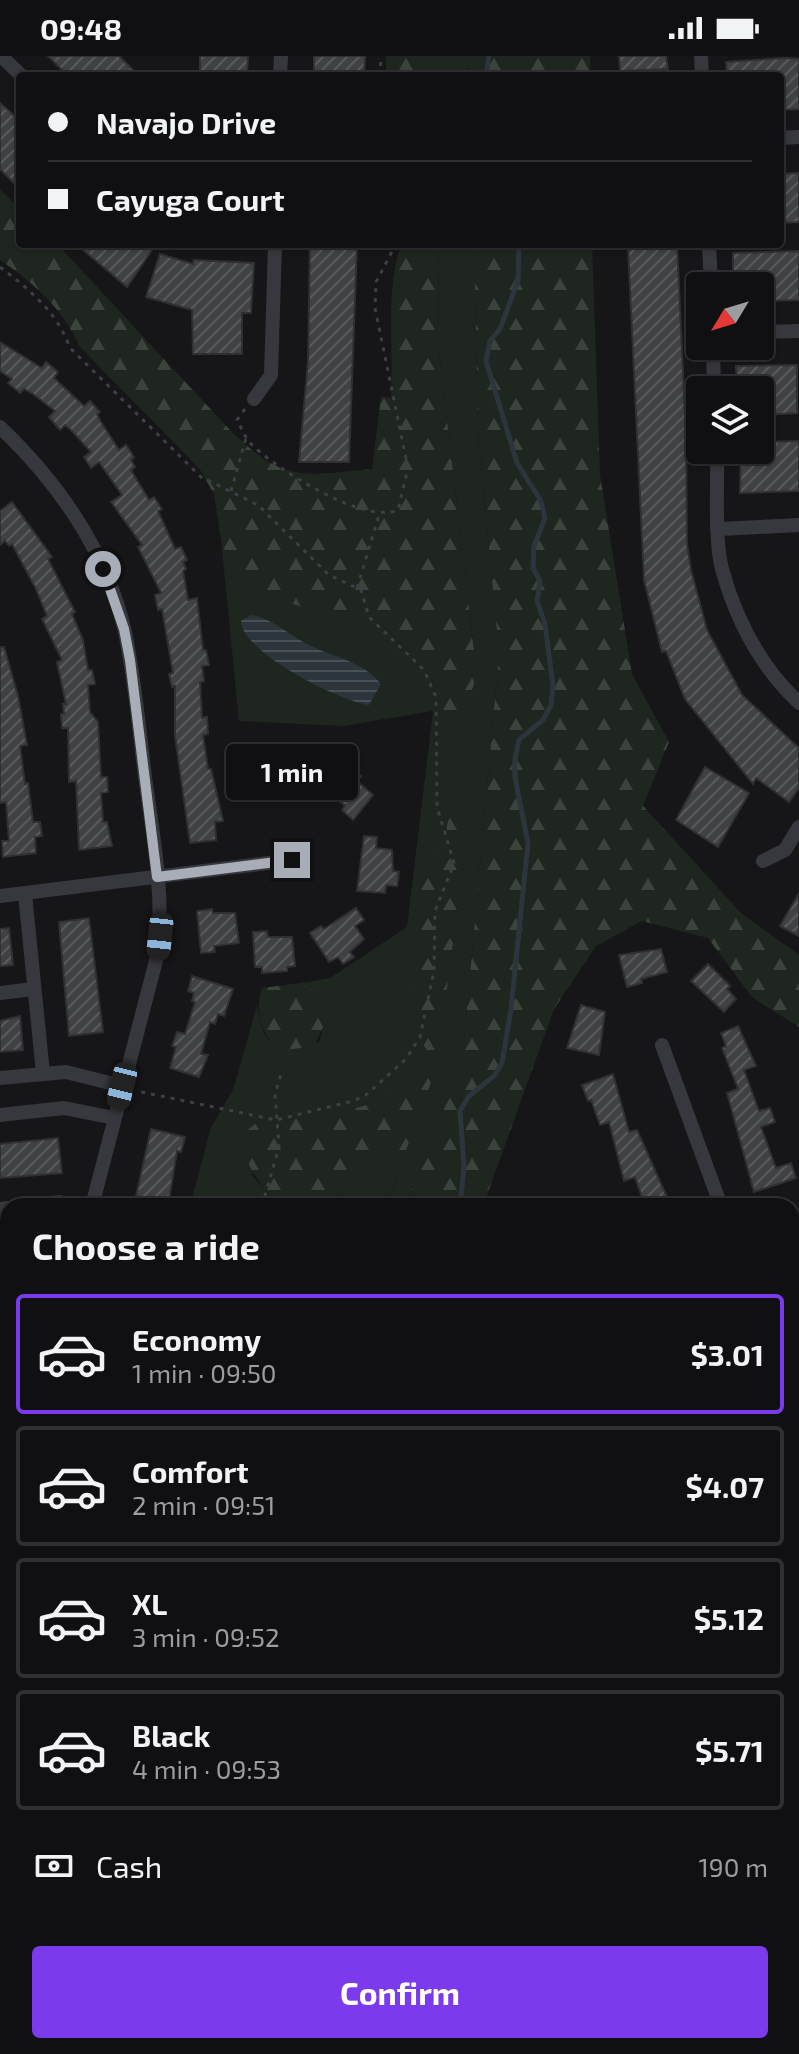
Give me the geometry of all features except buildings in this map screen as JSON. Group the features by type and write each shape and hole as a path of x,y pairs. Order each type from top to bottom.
{"street":[{"path":"1,56 18,72"},
{"path":"254,399 271,375 275,248"},
{"path":"709,248 710,272"},
{"path":"774,332 799,331"},
{"path":"0,427 33,458 68,504 112,590 130,660 157,877 161,920 158,953 94,1198"},
{"path":"718,464 721,566 750,641 778,683 799,703"},
{"path":"720,529 799,525"},
{"path":"763,861 785,850 799,827"},
{"path":"0,896 292,860"},
{"path":"25,894 43,1073"},
{"path":"0,993 33,989"},
{"path":"662,1045 718,1198"},
{"path":"0,1078 66,1072 122,1086"},
{"path":"0,1115 64,1108 114,1118"}],"path":[{"path":"254,399 237,420 246,438 265,457 355,508 380,514 398,510 408,468 375,308 376,282 394,248"},
{"path":"0,267 49,310 63,326 70,348 201,477 267,513 329,575 357,588 364,595 365,608 373,621 412,657 430,679 436,711 437,807 454,863 435,911 431,995 428,1014 414,1049 366,1095 276,1120 231,1113 122,1086"},
{"path":"231,491 246,438"},
{"path":"357,588 380,514"},
{"path":"264,1198 279,1147 275,1094 281,1074"}],"green space":[{"path":"386,56 437,56 437,72 386,72"},
{"path":"437,56 468,56 469,72 437,72"},
{"path":"468,56 590,56 590,72 469,72"},
{"path":"0,190 16,205 16,248 61,248 230,430 265,459 294,472 310,474 372,469 381,396 391,398 393,282 400,248 438,248 439,352 474,651 474,685 462,712 443,715 430,674 373,616 354,618 330,608 313,610 264,593 246,578 229,561 221,540 214,494 199,468 79,346 66,321 46,298 0,260"},
{"path":"438,248 474,248 478,431 499,654 462,1064 408,1198 389,1198 397,1179 388,1178 379,1198 338,1198 350,1173 365,1173 385,1153 397,1082 379,1102 341,1112 251,1174 272,1198 192,1198 211,1127 233,1090 257,1005 264,1034 274,1047 272,1051 319,1042 324,1026 333,1023 308,982 330,978 407,927 433,711 343,726 239,721 221,540 230,561 313,610 330,608 354,618 373,616 430,674 443,715 474,685 474,651 439,352","holes":["468,828 439,1049 410,978 429,854"]},
{"path":"474,248 592,248 600,475 632,674 669,742 643,806 742,914 799,955 799,1027 752,997 708,938 642,921 596,946 554,1009 486,1198 408,1198 462,1064 499,654 478,431"},
{"path":"462,806 468,828 439,1050 430,1054 424,1046 410,978 422,876 429,854 445,840 450,807"},
{"path":"308,982 333,1023 324,1026 314,1046 272,1052 274,1047 259,1011 262,988"},
{"path":"421,1067 436,1069 405,1153 385,1153 365,1173 350,1173 338,1198 272,1198 258,1181 244,1145 244,1133 255,1124 341,1112 378,1102 397,1082"},
{"path":"387,1178 397,1178 389,1198 379,1198"}],"shaded area":[{"path":"250,615 365,669 381,684 369,705 337,695 294,674 274,660 245,633 241,621"}],"waterway":[{"path":"487,72 489,56"},
{"path":"461,1198 464,1167 460,1111 469,1096 494,1076 502,1063 511,1009 528,843 515,777 515,759 519,740 543,720 551,705 553,686 545,624 537,601 540,581 533,568 534,546 545,518 541,501 517,463 486,361 490,341 500,329 518,281 519,248"}],"route":[{"path":"103,569 124,629 130,660 157,877 292,860"}]}
